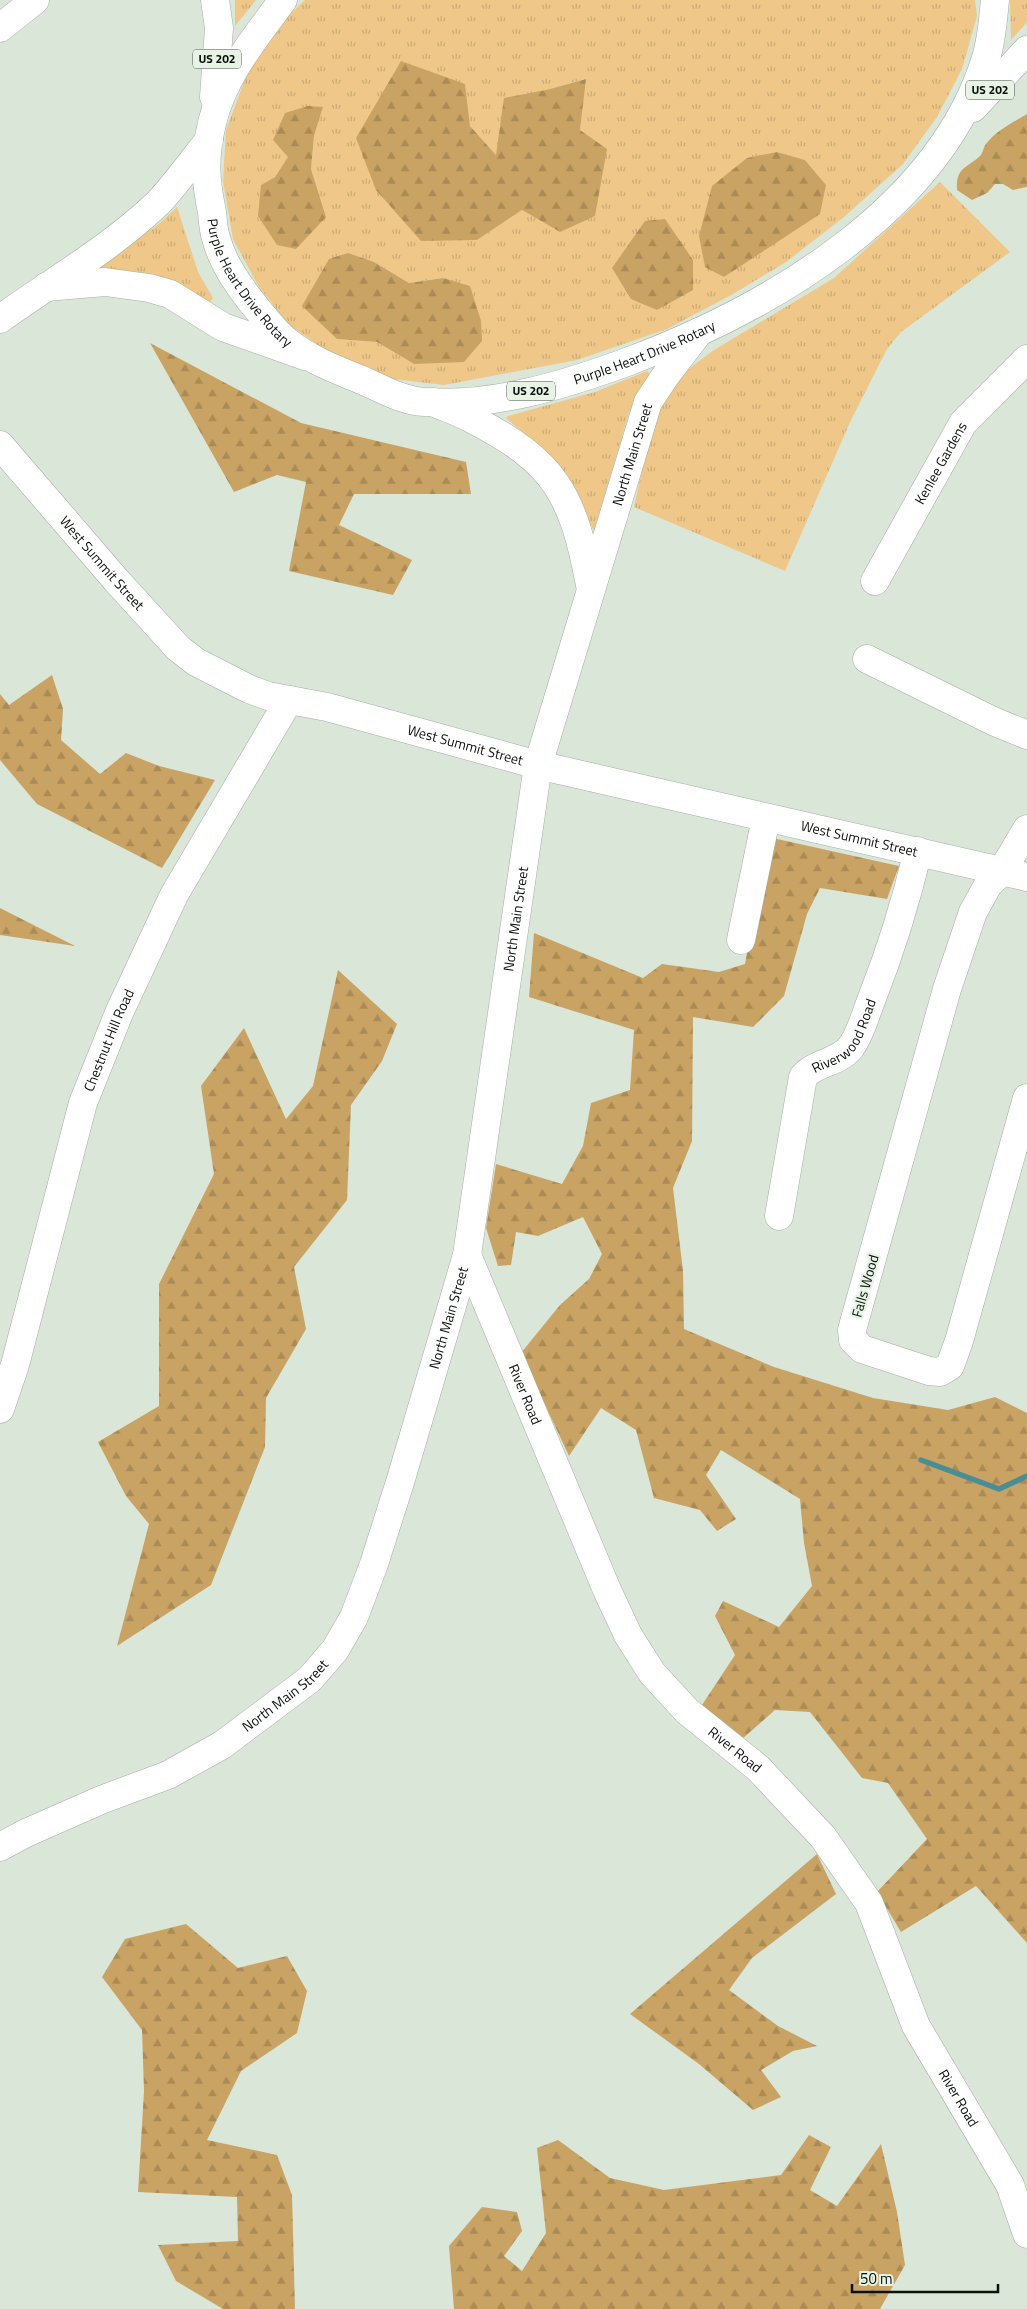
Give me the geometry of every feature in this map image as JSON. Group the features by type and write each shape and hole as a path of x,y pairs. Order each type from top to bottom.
{"street":[{"path":"0,28 35,0"},
{"name":"US 202","path":"211,130 219,28 216,0"},
{"name":"Purple Heart Drive Rotary","path":"283,0 233,72 211,130 206,162 207,193 220,251 239,285 267,321 288,342 314,359 405,399 433,402 489,399 546,387 609,368 699,332 792,283 854,238 887,208 918,175 953,130 965,109 986,58 995,0"},
{"name":"US 202","path":"953,130 1027,50"},
{"path":"0,319 109,242 151,209 167,192 211,130"},
{"path":"46,287 105,282 149,288 170,294 223,327 314,359"},
{"name":"North Main Street","path":"0,1847 26,1833 101,1800 168,1775 222,1745 310,1679 335,1650 354,1617 374,1564 432,1378 467,1255 538,765 648,402 699,332"},
{"name":"Kenlee Gardens","path":"875,581 963,423 1027,359"},
{"name":"North Main Street","path":"433,402 470,417 500,434 527,451 549,474 569,505 576,524 591,589"},
{"name":"West Summit Street","path":"0,445 116,580 178,648 196,662 249,689 268,696 327,707 538,765 1014,874"},
{"path":"867,659 993,721 1027,735"},
{"name":"Chestnut Hill Road","path":"0,1409 15,1364 83,1103 119,1013 174,895 289,700"},
{"path":"741,940 766,818"},
{"path":"1014,874 1027,829"},
{"name":"Riverwood Road","path":"779,1216 803,1077 810,1069 829,1063 850,1048 885,966 906,903 918,851"},
{"name":"Falls Wood","path":"1014,874 988,885 973,912 947,989 852,1330 853,1340 862,1349 929,1372 940,1372 950,1366 959,1341 1027,1098"},
{"name":"River Road","path":"467,1255 607,1590 628,1635 652,1673 687,1711 758,1768 823,1837 869,1903 916,2026 1010,2185 1027,2234"}],"green space":[{"path":"235,0 256,0 235,26"},
{"path":"305,0 975,0 977,16 962,69 937,117 903,164 844,217 786,262 733,294 667,329 577,360 444,385 384,378 335,357 288,324 259,287 233,239 223,181 226,130 247,74 284,20","holes":["585,79 580,131 560,232 522,210 477,240 464,84 470,126 496,155 546,90","323,107 314,136 311,169 326,217 261,185 275,177","777,152 805,160 826,185","374,262 409,283 443,278 414,364 377,342 337,339"]},
{"path":"1010,0 1027,0 1027,22 1011,40"},
{"path":"401,61 465,84 470,126 496,155 504,98 546,90 586,79 580,130 607,149 595,216 560,232 522,210 477,240 421,241 376,190 356,138"},
{"path":"308,106 323,107 314,136 311,169 326,217 296,249 277,245 258,216 261,185 275,177 288,157 273,140 285,113"},
{"path":"1027,114 1027,187 1013,190 1003,184 995,184 987,193 972,200 957,190 960,173 980,156 990,139 1005,127"},
{"path":"777,152 805,160 826,185 820,214 724,277 705,267 699,236 712,186 747,158"},
{"path":"940,182 1010,252 901,332 887,349 851,420 785,571 634,507 654,417 675,379 714,350 834,278"},
{"path":"177,207 198,272 213,298 209,303 87,274 159,224"},
{"path":"665,219 693,260 693,290 657,310 631,299 612,268 645,221"},
{"path":"348,253 374,262 409,283 443,278 470,286 481,321 482,341 464,362 414,364 377,342 337,339 302,306 329,259"},
{"path":"150,343 301,423 466,462 471,494 354,494 339,525 412,560 393,595 289,571 306,482 277,475 234,492"},
{"path":"647,371 650,374 639,390 629,413 594,531 572,488 533,441 506,418 595,392"},
{"path":"52,675 63,709 61,740 100,774 126,753 159,766 215,780 162,868 37,804 0,760 0,694 9,705"},
{"path":"768,837 899,866 887,899 820,888 807,914 784,996 753,1027 693,1017 692,1141 673,1188 683,1271 684,1329 774,1367 873,1398 948,1410 995,1397 1027,1413 1027,1943 976,1886 901,1932 877,1892 927,1839 888,1783 862,1778 810,1712 775,1710 742,1739 702,1705 735,1655 715,1616 723,1601 779,1627 812,1586 804,1543 800,1499 721,1450 706,1475 736,1519 717,1531 700,1510 654,1498 636,1430 601,1408 569,1456 521,1353 560,1305 589,1279 602,1254 583,1217 538,1236 516,1232 511,1265 498,1266 486,1228 496,1164 562,1184 583,1146 591,1103 630,1090 634,1030 529,997 534,933 643,978 662,964 719,972 745,964"},
{"path":"0,908 75,946 0,935"},
{"path":"338,970 397,1024 382,1061 351,1105 347,1200 294,1267 306,1329 266,1398 265,1447 211,1585 117,1646 149,1524 126,1496 98,1442 159,1406 159,1284 214,1174 201,1086 244,1028 286,1119 313,1086"},
{"path":"817,1854 836,1894 752,1958 729,1990 778,2026 817,2046 793,2051 761,2070 781,2097 753,2110 699,2064 630,2014"},
{"path":"186,1924 238,1968 287,1956 307,1991 297,2033 241,2071 207,2140 277,2155 292,2195 295,2309 223,2309 176,2281 158,2245 238,2241 237,2197 138,2192 144,2091 142,2030 102,1977 125,1939"},
{"path":"809,2135 831,2147 810,2190 837,2206 881,2144 897,2212 905,2265 880,2309 454,2309 449,2246 482,2207 517,2212 522,2231 504,2256 522,2271 546,2233 537,2148 558,2140 610,2178 664,2190 781,2175"}],"waterway":[{"path":"921,1460 999,1489 1027,1476"}]}
